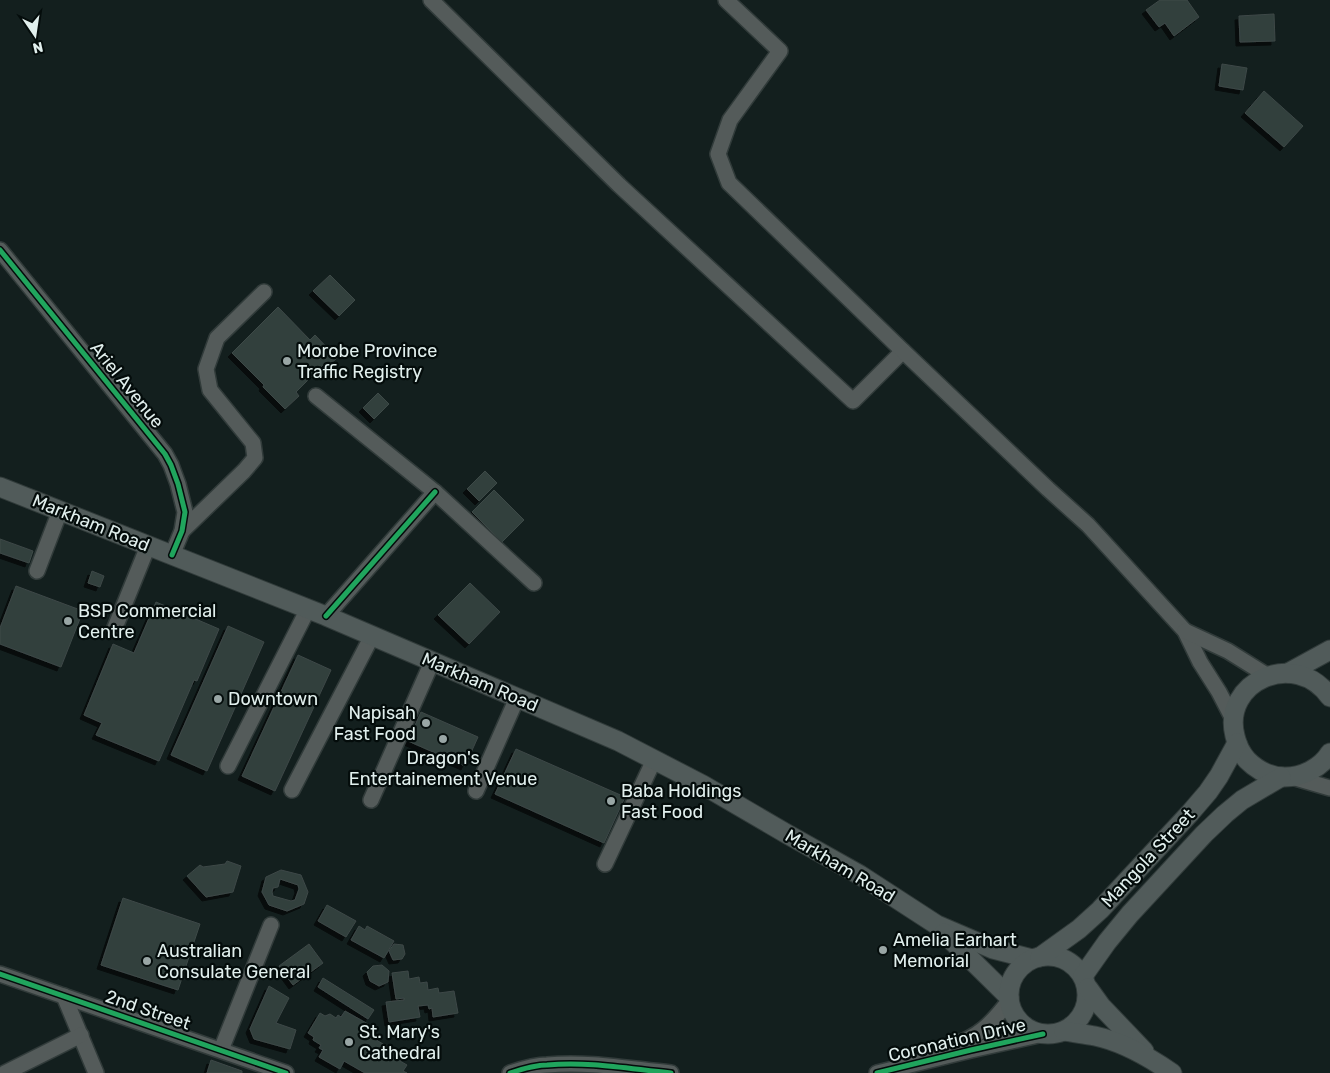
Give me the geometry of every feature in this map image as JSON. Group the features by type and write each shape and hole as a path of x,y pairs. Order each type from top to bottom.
{"main road":[{"name":"Markham Road","path":"0,487 326,616 618,742 703,785 860,875 937,925 993,949 1036,958"},
{"path":"1288,672 1330,650"},
{"path":"1286,777 1267,774 1254,766 1244,756 1237,743 1234,719 1237,705 1244,692 1255,682 1268,676 1288,672 1314,680 1325,689 1330,697"},
{"name":"Mangola Street","path":"1036,958 1079,929 1100,910 1208,792 1237,743"},
{"name":"Mangola Street","path":"1086,982 1107,942 1118,928 1204,834 1225,814 1242,800 1286,777 1306,773 1318,766 1330,752"},
{"name":"Markham Road","path":"937,925 1009,999"},
{"path":"1086,982 1088,998 1086,1009 1074,1026 1064,1031 1054,1034 1031,1031 1020,1024 1013,1013 1009,999 1010,985 1014,975 1022,966 1036,958 1050,956 1065,960 1077,968 1086,982 1101,1006 1151,1059"},
{"path":"1064,1031 1086,1034 1118,1043 1151,1059 1172,1073"}],"street":[{"path":"431,0 619,185 853,401 903,351"},
{"path":"726,0 780,51 730,120 718,154 729,183 903,351 1088,525 1185,631 1200,662 1234,719"},
{"name":"Ariel Avenue","path":"0,250 165,454 178,484 185,512 182,531 172,555"},
{"path":"182,531 255,458 253,442 210,390 206,369 217,338 264,292"},
{"path":"316,396 435,492 534,583"},
{"path":"326,616 435,492"},
{"path":"38,571 60,511"},
{"path":"114,630 148,546"},
{"path":"228,766 308,609"},
{"path":"1185,631 1228,651 1268,676"},
{"path":"292,790 372,636"},
{"path":"371,800 432,662"},
{"path":"476,791 517,698"},
{"path":"605,864 654,760"},
{"path":"1286,777 1330,788"},
{"path":"220,1050 271,925"},
{"name":"2nd Street","path":"0,974 286,1073"},
{"path":"64,996 96,1073"},
{"name":"Coronation Drive","path":"898,1067 978,1034 992,1023 1009,999"},
{"name":"Coronation Drive","path":"877,1073 1043,1034"},
{"path":"5,1073 81,1035"},
{"path":"510,1073 546,1064 576,1064 671,1073"}],"building":[{"path":"1160,0 1187,0 1199,17 1174,36 1165,23 1159,27 1146,10"},
{"path":"1274,14 1275,41 1240,42 1239,16"},
{"path":"1222,64 1247,68 1243,90 1219,86"},
{"path":"1264,91 1303,126 1284,147 1245,113"},
{"path":"330,275 355,300 339,316 313,291"},
{"name":"Morobe Province Traffic Registry","path":"278,307 310,340 315,335 337,358 327,367 324,364 296,392 299,396 285,409 232,353"},
{"path":"378,393 389,404 374,419 363,408"},
{"path":"485,471 497,483 479,501 467,489"},
{"path":"494,490 524,520 502,542 472,512"},
{"path":"0,539 33,551 29,563 0,553"},
{"path":"92,571 104,576 100,587 88,583"},
{"path":"470,583 500,612 469,644 438,615"},
{"path":"16,586 83,611 61,667 0,644 0,628"},
{"path":"156,602 219,629 197,681 194,680 159,761 96,735 102,723 84,715 113,644 134,653"},
{"name":"Downtown","path":"228,626 264,642 207,771 171,755"},
{"name":"Downtown","path":"298,655 331,670 275,791 242,776"},
{"name":"Dragon's Entertainement Venue","path":"421,712 478,737 465,766 408,741"},
{"path":"516,749 625,797 604,843 495,794"},
{"path":"227,861 241,866 233,892 206,897 187,876 200,865 203,867 225,864"},
{"path":"281,870 301,875 308,892 304,904 287,911 269,905 262,892 266,877","holes":["280,879 298,885 299,889 295,900 291,901 273,896 273,888 278,887"]},
{"path":"123,898 200,924 178,990 101,965"},
{"path":"327,905 356,921 346,937 318,921"},
{"path":"359,926 365,930 367,926 394,941 384,958 351,940"},
{"path":"309,944 323,963 293,985 279,966"},
{"path":"394,944 403,945 405,954 402,959 393,960 389,951"},
{"path":"382,965 389,971 388,982 379,986 370,981 367,972 373,966"},
{"path":"408,971 409,979 419,977 420,983 427,982 428,990 438,988 439,993 454,991 458,1013 433,1017 432,1008 429,1009 428,1005 418,1006 420,1017 389,1022 386,1002 404,1000 404,998 396,999 392,973"},
{"path":"323,978 374,1010 368,1019 318,987"},
{"path":"269,986 289,998 276,1023 296,1030 290,1049 254,1039 250,1029"},
{"name":"St. Mary's Cathedral","path":"345,1011 368,1024 363,1032 403,1056 400,1061 407,1065 403,1071 407,1073 365,1073 344,1061 340,1069 319,1057 323,1050 319,1048 321,1045 313,1040 314,1037 308,1033 320,1013 325,1016 330,1014 336,1018 338,1015 341,1017"},
{"path":"211,1060 242,1071 242,1073 207,1073"}],"cycle path":[{"path":"0,250 165,454 178,484 185,512 182,531 172,555"},
{"path":"326,616 435,492"},
{"path":"0,974 286,1073"},
{"path":"877,1073 1043,1034"},
{"path":"510,1073 538,1066 562,1064 609,1066 671,1073"}],"place":[{"name":"Morobe Province Traffic Registry","path":"287,361"},
{"name":"BSP Commercial Centre","path":"68,621"},
{"name":"Downtown","path":"218,699"},
{"name":"Napisah Fast Food","path":"426,723"},
{"name":"Dragon's Entertainement Venue","path":"443,739"},
{"name":"Baba Holdings Fast Food","path":"611,801"},
{"name":"Amelia Earhart Memorial","path":"883,950"},
{"name":"Australian Consulate General","path":"147,961"},
{"name":"St. Mary's Cathedral","path":"349,1042"}]}
